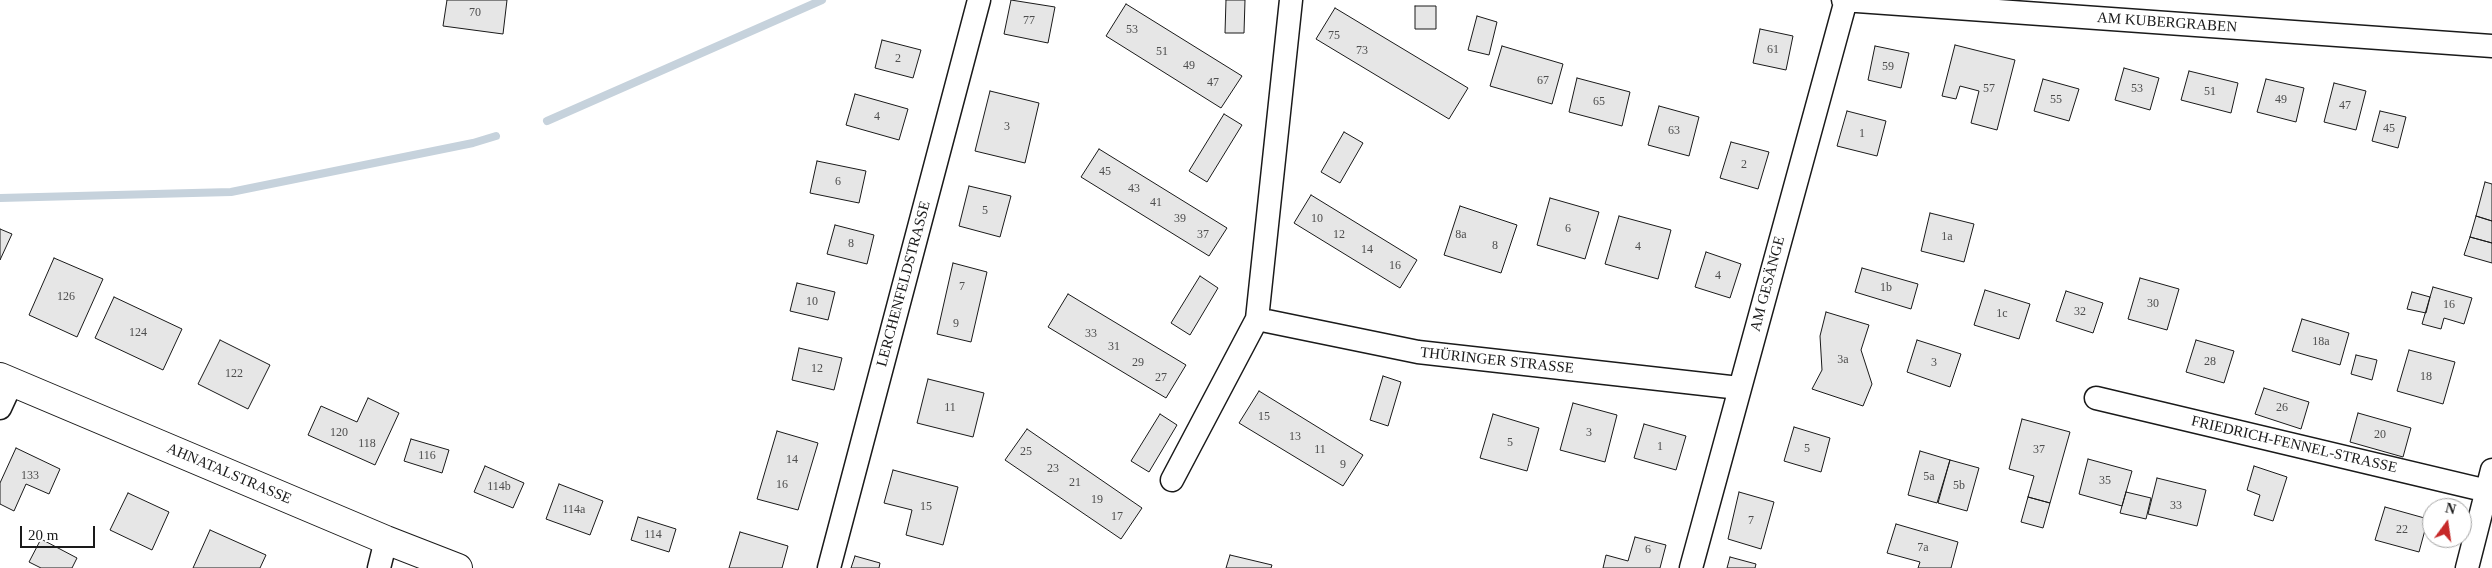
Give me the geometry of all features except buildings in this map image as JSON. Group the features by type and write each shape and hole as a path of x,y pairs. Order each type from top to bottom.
{"street":[{"name":"LERCHENFELDSTRASSE","path":"829,568 979,0"},
{"path":"1172,480 1256,319 1291,0"},
{"name":"AM KUBERGRABEN","path":"1844,0 2492,46"},
{"name":"AM GESÄNGE","path":"1691,568 1844,0"},
{"name":"THÜRINGER STRASSE","path":"1256,319 1418,352 1739,388"},
{"path":"0,408 6,380"},
{"name":"AHNATALSTRASSE","path":"6,380 386,540 458,568"},
{"name":"FRIEDRICH-FENNEL-STRASSE","path":"2096,398 2490,484"},
{"path":"2467,568 2490,484"},
{"path":"379,568 386,540"}],"waterway":[{"path":"547,121 822,0"},
{"path":"0,198 231,192 473,143 496,136"}]}
